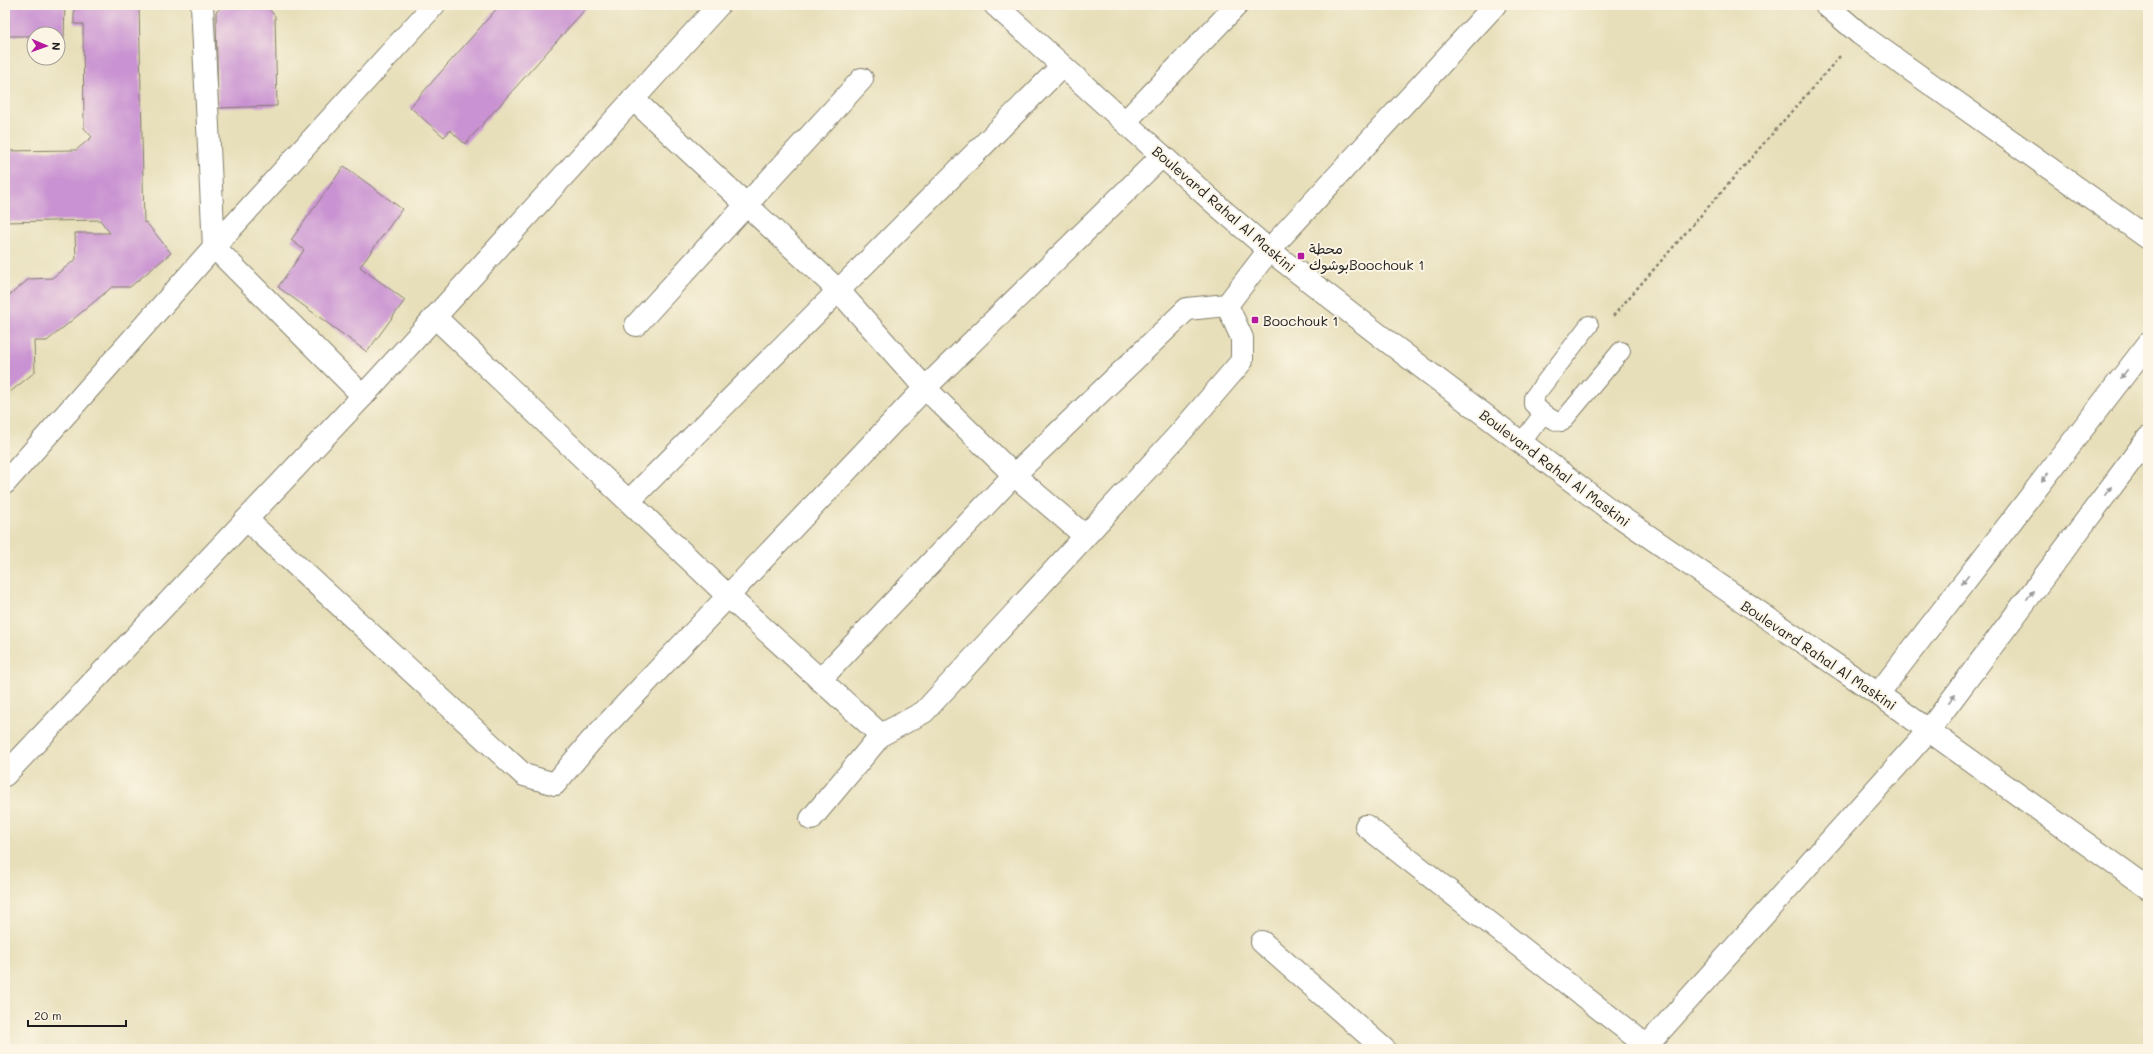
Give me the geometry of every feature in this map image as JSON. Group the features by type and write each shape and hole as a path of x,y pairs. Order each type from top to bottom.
{"street":[{"path":"202,5 214,246 363,396"},
{"path":"5,483 214,246 434,5"},
{"path":"5,775 363,396 719,5"},
{"name":"Boulevard Rahal Al Maskini","path":"995,5 1162,156 1269,250 1521,443 1609,509 2146,881"},
{"path":"1125,122 1236,5"},
{"path":"820,680 1014,475 1187,309 1227,305 1269,250 1494,5"},
{"path":"1826,5 1860,34 2148,238"},
{"path":"629,501 1062,66"},
{"path":"636,325 862,78"},
{"path":"633,99 839,291 925,388 1014,475 1085,536"},
{"path":"247,520 524,775 555,784 590,742 729,597 925,388 1162,156"},
{"path":"811,819 882,735 924,712 1182,432 1242,362 1242,338 1227,305"},
{"path":"435,317 729,597 882,735"},
{"path":"1878,694 2148,344"},
{"path":"1366,826 1646,1047 1929,730 2148,438"},
{"path":"1262,942 1384,1049"}],"lane":[{"path":"1589,325 1533,398 1533,404 1543,414 1557,422 1562,422 1621,351"},
{"path":"1521,443 1543,414"}],"path":[{"path":"1611,318 1860,34"}],"building":[{"path":"5,5 65,5 64,26 26,26 26,36 5,36"},
{"path":"74,5 139,5 144,223 146,222 171,253 130,287 112,287 47,341 34,341 35,372 5,396 5,299 29,279 52,278 76,259 75,233 110,233 100,220 5,222 5,151 76,150 92,137 84,128 83,24 74,24"},
{"path":"221,5 269,5 269,9 275,16 277,106 218,108 216,12 223,6"},
{"path":"500,5 589,5 465,144 450,130 444,137 410,107"},
{"path":"344,166 402,209 360,267 405,300 367,352 278,287 304,250 291,240"}],"place":[{"name":"محطة بوشوكBoochouk 1","path":"1301,256"},
{"name":"Boochouk 1","path":"1255,320"}]}
